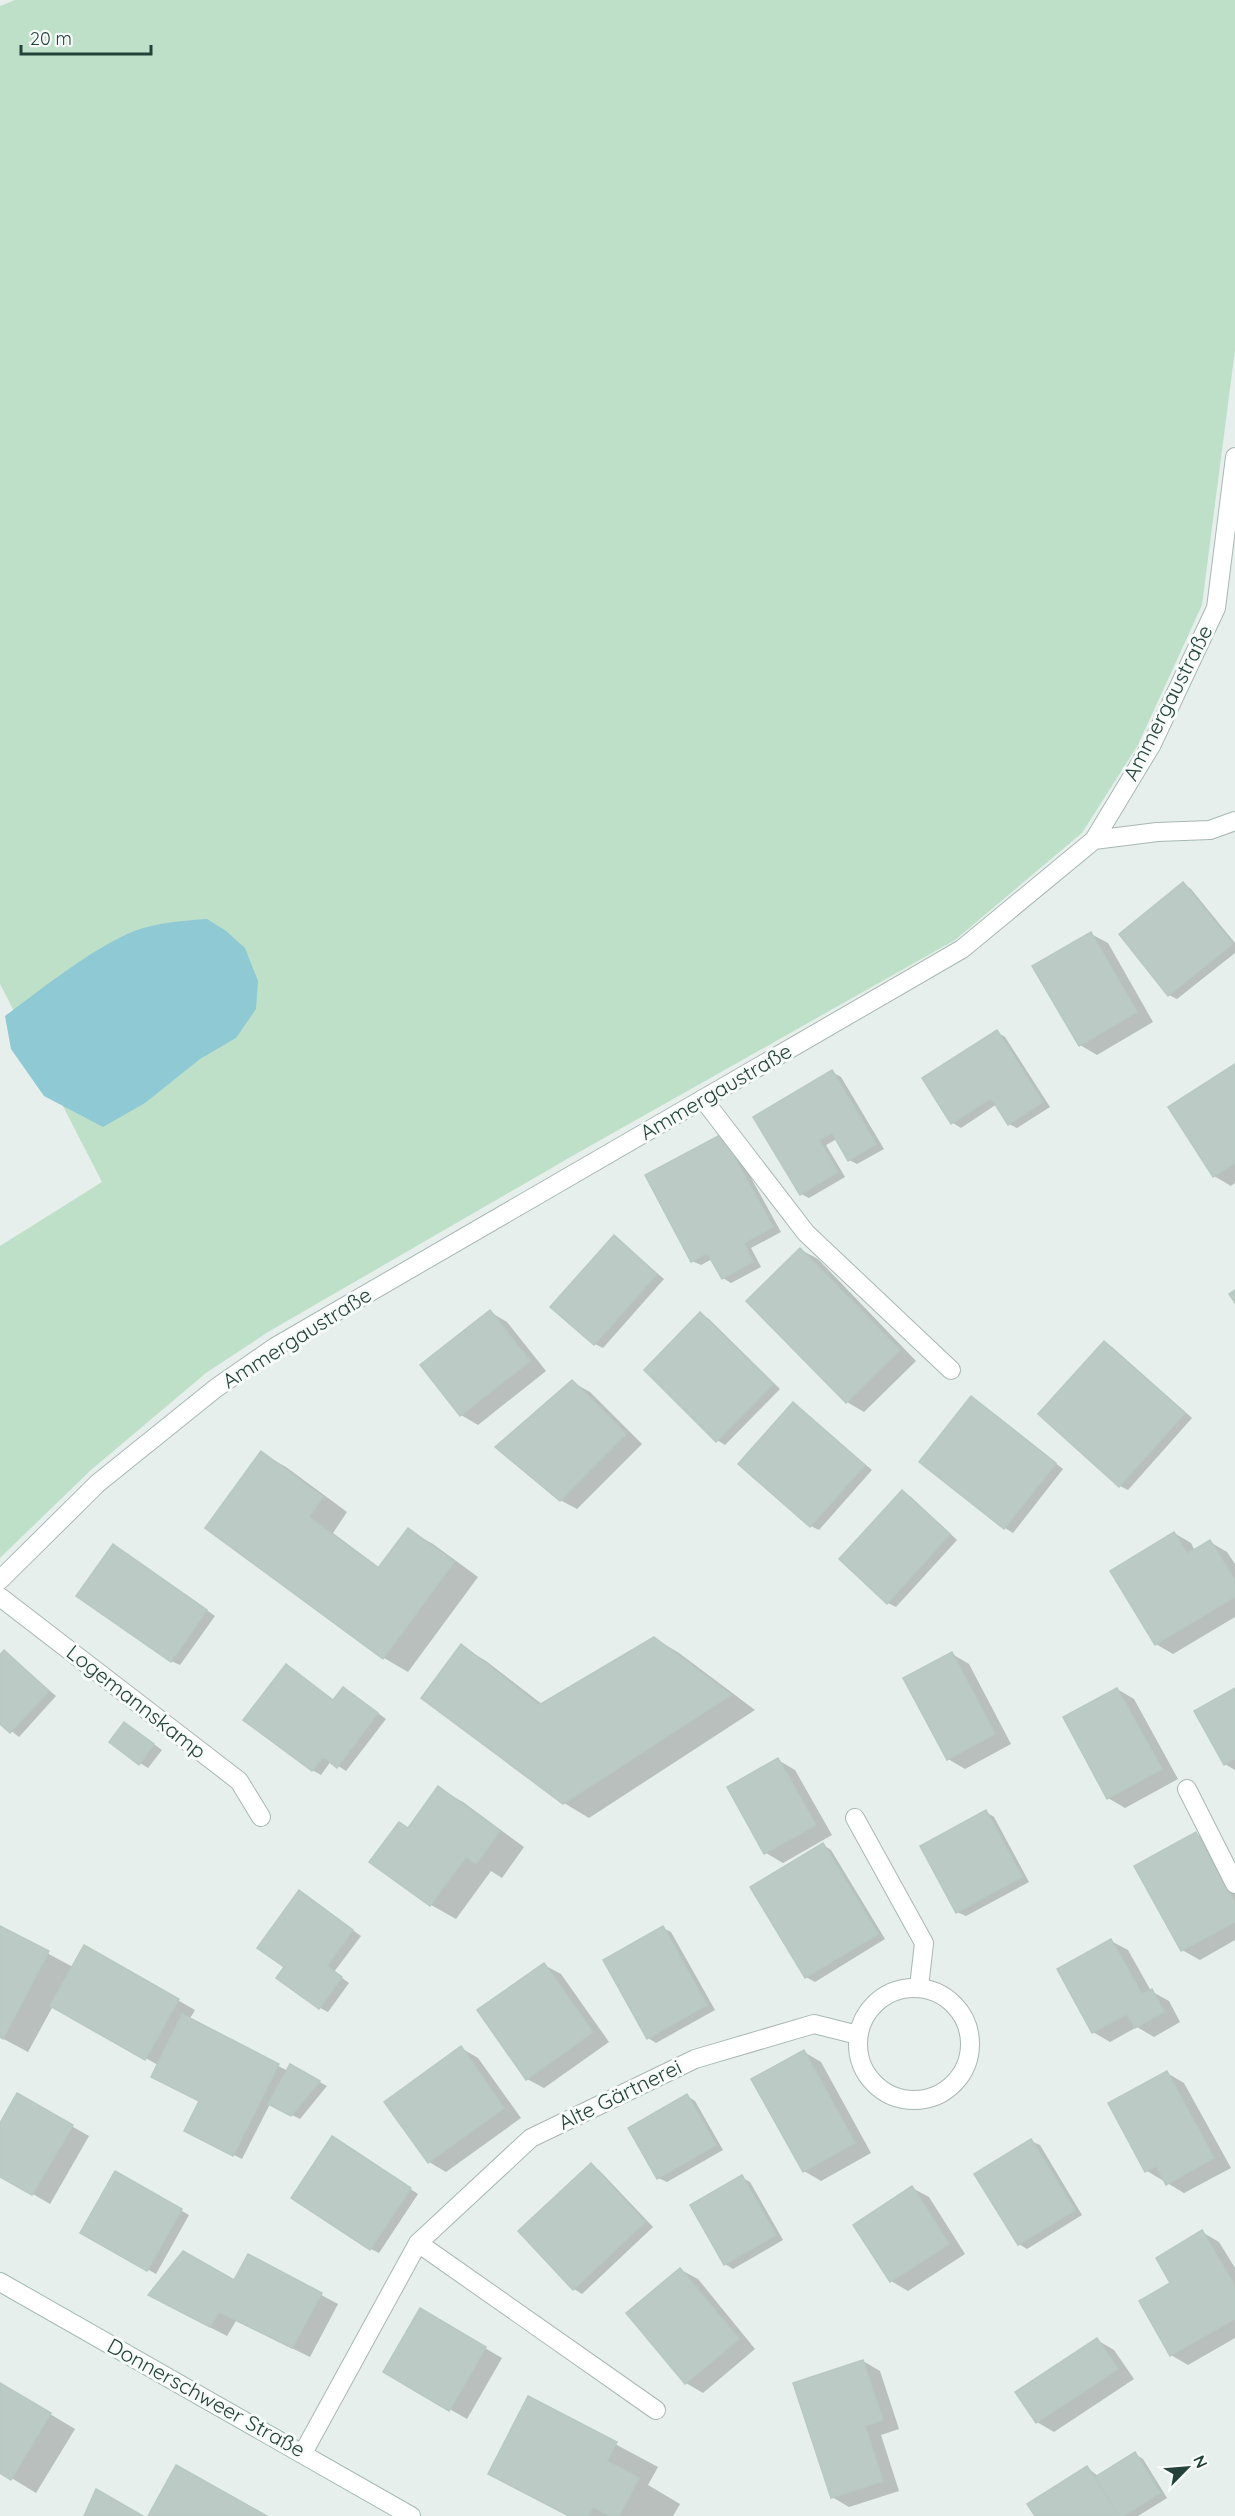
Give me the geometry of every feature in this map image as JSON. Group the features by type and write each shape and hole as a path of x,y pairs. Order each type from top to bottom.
{"street":[{"name":"Ammergaustraße","path":"0,1580 98,1483 216,1388 265,1354 962,949 1094,840 1152,744 1216,608 1235,457"},
{"path":"1094,840 1157,832 1210,830 1235,821"},
{"path":"703,1099 806,1233 951,1370"},
{"name":"Logemannskamp","path":"0,1597 239,1781 261,1817"},
{"path":"1187,1788 1235,1884"},
{"path":"855,1818 924,1943 920,1987"},
{"path":"920,1987 943,1995 958,2008 969,2030 970,2050 962,2074 941,2094 918,2101 899,2099 877,2087 864,2072 858,2053 858,2036 864,2017 875,2002 895,1990 920,1987"},
{"name":"Alte Gärtnerei","path":"303,2453 418,2243 531,2138 695,2059 814,2024 858,2036"},
{"path":"418,2243 656,2410"},
{"name":"Donnerschweer Straße","path":"0,2282 411,2516"}],"green space":[{"path":"15,0 1235,0 1235,350 1202,605 1138,745 1082,833 955,940 574,1155 268,1332 206,1373 91,1470 0,1558 0,1246 102,1182 0,984 0,6"}],"water":[{"path":"207,919 226,931 245,948 258,981 256,1009 236,1038 200,1059 145,1103 103,1127 44,1096 11,1049 5,1016 78,962 125,935 154,925"}],"building":[{"path":"1183,882 1233,944 1168,996 1119,934"},
{"path":"1091,932 1137,1012 1079,1046 1032,966"},
{"path":"997,1030 1043,1102 1008,1125 991,1098 951,1124 922,1078"},
{"path":"1235,1064 1235,1163 1213,1177 1168,1107"},
{"path":"832,1070 876,1144 848,1161 832,1133 819,1140 838,1172 800,1195 753,1117"},
{"path":"722,1134 773,1227 744,1243 753,1262 722,1279 707,1253 691,1262 645,1175"},
{"path":"614,1235 657,1274 594,1345 550,1307"},
{"path":"800,1248 900,1350 846,1403 746,1301"},
{"path":"1235,1290 1235,1303 1229,1294"},
{"path":"490,1310 530,1361 460,1416 420,1365"},
{"path":"700,1312 773,1384 716,1442 644,1370"},
{"path":"1104,1341 1185,1413 1119,1487 1038,1414"},
{"path":"572,1380 626,1434 560,1501 495,1447"},
{"path":"971,1396 1056,1463 1004,1529 919,1462"},
{"path":"793,1402 865,1465 810,1527 738,1464"},
{"path":"261,1451 323,1497 309,1517 378,1568 408,1528 454,1562 383,1659 205,1528"},
{"path":"902,1490 950,1534 887,1604 839,1559"},
{"path":"1174,1532 1187,1554 1210,1540 1235,1580 1235,1597 1155,1645 1110,1571"},
{"path":"113,1544 207,1610 171,1662 76,1596"},
{"path":"654,1637 731,1695 563,1804 421,1698 461,1644 539,1705"},
{"path":"4,1650 49,1691 10,1733 0,1724 0,1655"},
{"path":"952,1652 995,1734 947,1760 903,1678"},
{"path":"286,1664 333,1700 343,1687 378,1713 337,1768 323,1757 312,1771 243,1720"},
{"path":"1117,1688 1162,1769 1107,1799 1063,1717"},
{"path":"1235,1688 1235,1759 1224,1765 1194,1711"},
{"path":"124,1722 154,1744 139,1765 109,1742"},
{"path":"778,1758 816,1825 764,1854 727,1787"},
{"path":"438,1786 500,1831 476,1864 466,1857 430,1906 369,1862 399,1822 408,1828"},
{"path":"986,1810 1022,1877 956,1913 920,1846"},
{"path":"1196,1832 1235,1902 1235,1922 1181,1951 1134,1866"},
{"path":"823,1843 878,1934 805,1978 750,1887"},
{"path":"299,1890 353,1930 327,1966 342,1977 319,2009 276,1978 284,1967 257,1948"},
{"path":"0,1926 49,1951 3,2039 0,2037"},
{"path":"663,1926 707,2005 647,2039 603,1960"},
{"path":"1111,1939 1142,1994 1152,1989 1164,2012 1135,2028 1127,2014 1092,2033 1057,1969"},
{"path":"84,1945 179,1999 145,2060 50,2006"},
{"path":"544,1963 593,2032 526,2080 477,2010"},
{"path":"182,2014 279,2064 233,2156 184,2131 199,2101 151,2077"},
{"path":"461,2046 504,2108 428,2163 384,2102"},
{"path":"804,2050 855,2143 803,2172 751,2079"},
{"path":"290,2064 320,2081 291,2116 268,2104"},
{"path":"1167,2071 1214,2158 1166,2185 1156,2166 1145,2172 1108,2103"},
{"path":"17,2093 73,2125 32,2195 0,2177 0,2123"},
{"path":"687,2094 716,2145 657,2179 628,2128"},
{"path":"332,2136 411,2188 370,2250 291,2198"},
{"path":"1031,2139 1075,2210 1018,2245 974,2174"},
{"path":"591,2163 645,2222 573,2290 518,2231"},
{"path":"115,2171 182,2209 147,2271 80,2233"},
{"path":"742,2175 776,2235 724,2265 690,2205"},
{"path":"912,2186 949,2244 890,2282 853,2225"},
{"path":"1202,2230 1235,2286 1235,2319 1170,2356 1139,2301 1170,2283 1156,2258"},
{"path":"183,2251 234,2280 248,2254 322,2293 292,2348 219,2312 210,2327 148,2295"},
{"path":"680,2268 739,2339 685,2384 626,2313"},
{"path":"420,2308 486,2347 449,2411 383,2372"},
{"path":"1097,2338 1118,2369 1036,2423 1015,2392"},
{"path":"863,2360 883,2420 865,2426 883,2481 831,2498 793,2383"},
{"path":"0,2383 51,2413 11,2480 0,2473"},
{"path":"528,2396 617,2442 607,2461 639,2478 619,2516 610,2516 593,2507 588,2516 569,2516 488,2474"},
{"path":"1135,2452 1160,2493 1123,2516 1119,2516 1095,2477"},
{"path":"176,2465 267,2516 148,2516"},
{"path":"1087,2466 1119,2516 1035,2516 1027,2504"},
{"path":"96,2489 143,2516 84,2516"}]}
